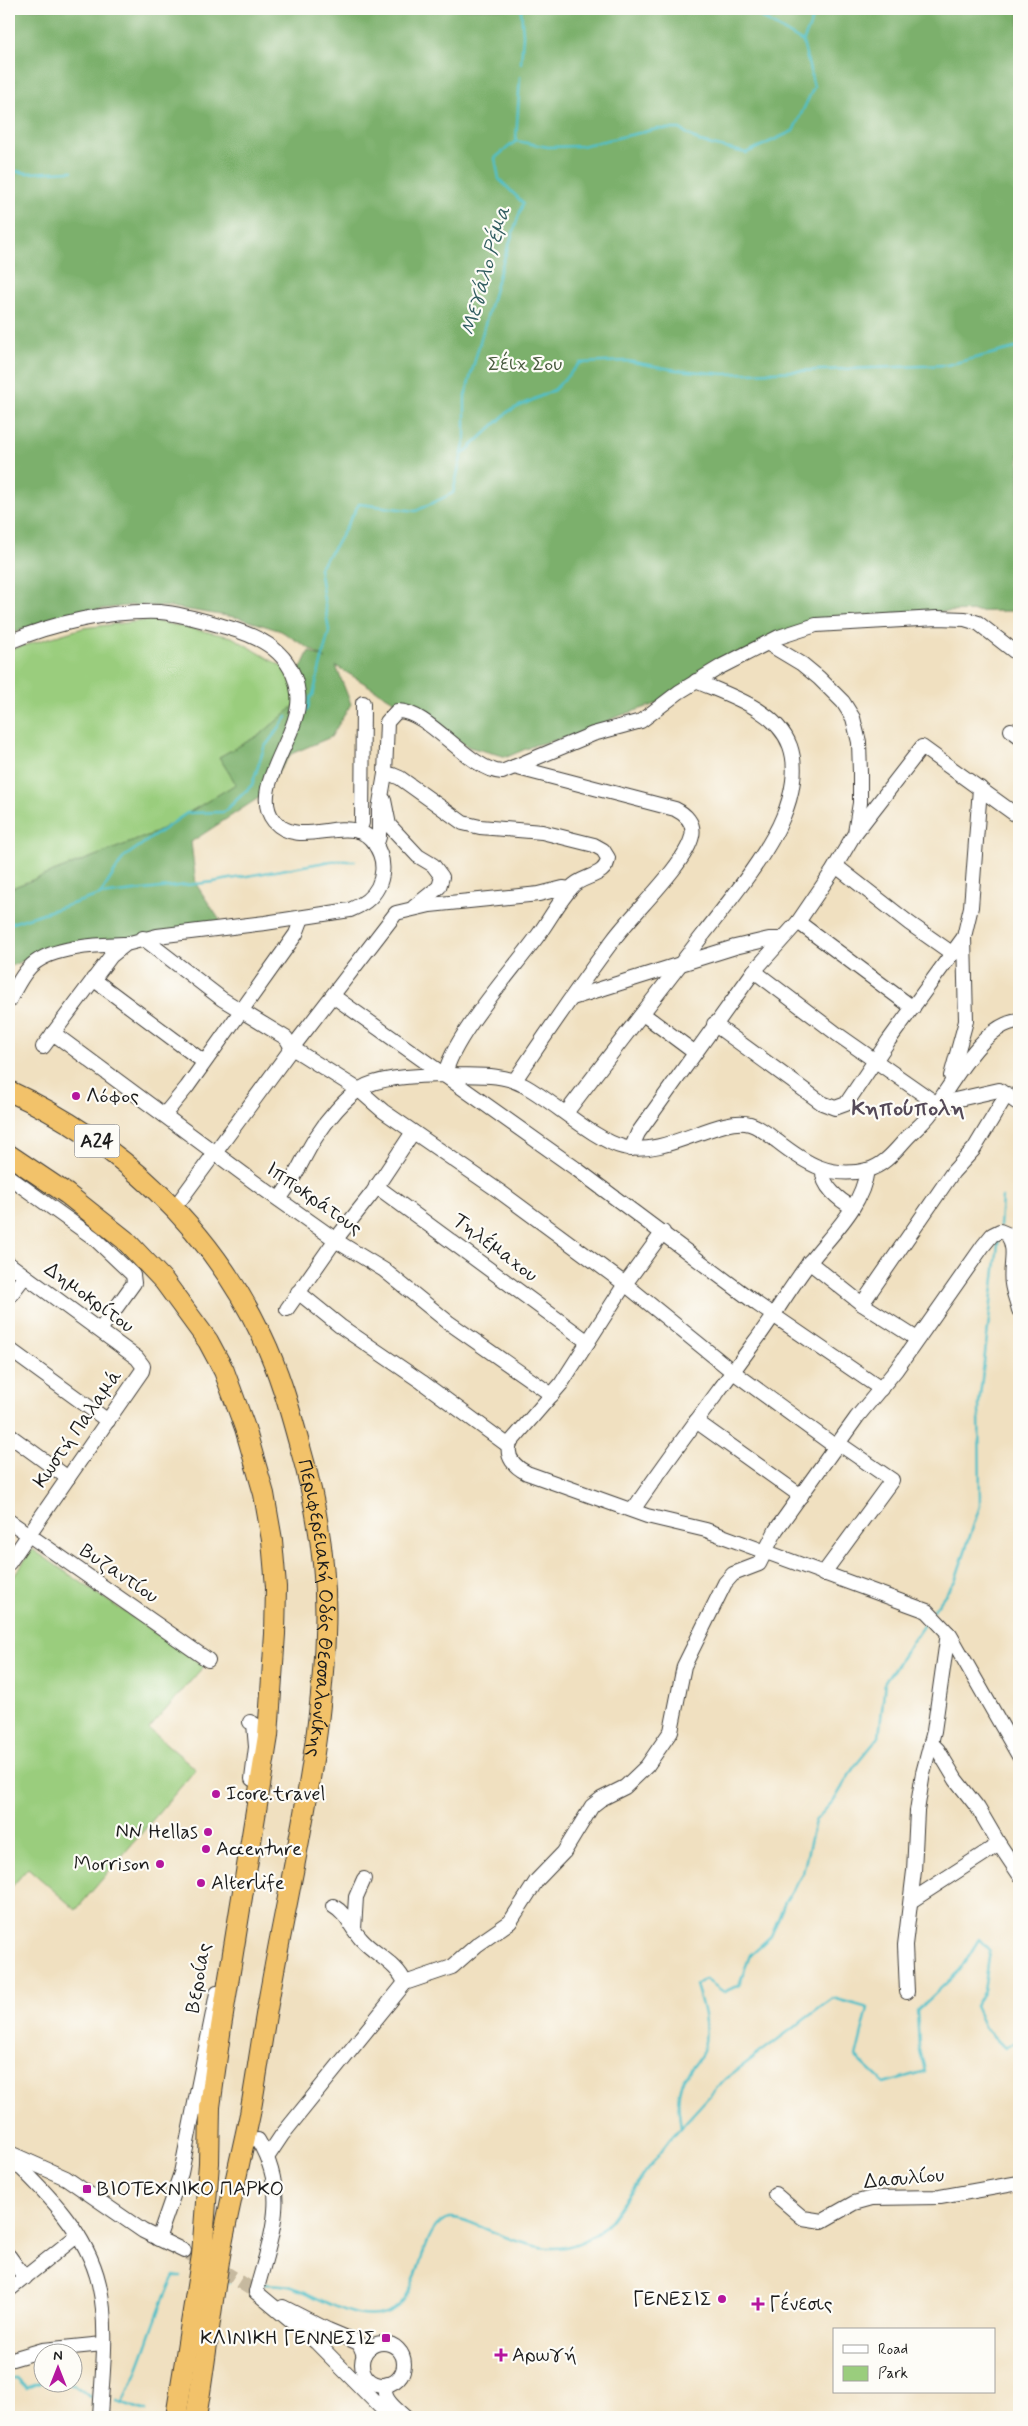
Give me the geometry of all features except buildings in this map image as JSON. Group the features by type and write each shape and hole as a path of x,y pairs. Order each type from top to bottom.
{"highway":[{"name":"Περιφερειακή Οδός Θεσσαλονίκης","path":"9,1091 58,1116 94,1139 142,1176 182,1216 224,1271 252,1316 270,1352 292,1417 313,1493 320,1528 324,1578 325,1635 320,1710 310,1785 269,1997 250,2113 225,2229 196,2417"},
{"name":"Περιφερειακή Οδός Θεσσαλονίκης","path":"9,1155 67,1194 125,1240 164,1282 208,1341 228,1379 250,1444 264,1494 272,1540 276,1587 275,1634 268,1736 218,2045 210,2107 209,2162 202,2255 176,2417"}],"street":[{"path":"9,642 35,631 66,623 159,612 213,623 244,632 264,641 286,660 296,682 299,698 294,727 267,790 269,812 281,827 298,834 342,828 358,831 376,846 380,855 382,874 375,894 368,901 350,910 144,938 126,944 66,950 44,958 32,965 9,1001"},
{"path":"376,846 379,836 387,722 392,715 399,711 418,718 490,769 502,772 593,734 641,721 696,681 767,643 806,628 829,623 958,618 978,624 1019,655"},
{"path":"767,643 802,664 819,678 844,702 853,718 857,733 860,765 860,803 855,833"},
{"path":"566,1113 748,875 778,828 788,801 793,775 791,748 787,740 771,720 749,705 696,681"},
{"path":"358,831 362,823 363,703"},
{"path":"631,1149 638,1133 714,1024 780,939 798,922 836,866 855,833 863,826 920,747 926,748 1019,817"},
{"path":"514,768 675,809 684,813 692,826 692,836 680,860 615,938 515,1080"},
{"path":"384,774 396,776 463,823 480,827 535,831 588,844 603,850 608,858 604,868 581,879 570,888 543,929 470,1026 451,1057 445,1076"},
{"path":"948,1087 966,1021 964,937 971,907 980,788"},
{"path":"381,792 389,825 418,856 433,865 442,877 439,887 412,908"},
{"path":"836,866 897,914 954,954"},
{"path":"181,1198 390,918 396,913 412,908 472,899 539,894 570,888"},
{"path":"164,1115 180,1096 296,934 302,918"},
{"path":"798,922 913,1008"},
{"path":"714,1024 829,1107 842,1107 954,954 964,937"},
{"path":"144,938 222,999 286,1038 292,1048 359,1090 383,1111 479,1176 625,1284 732,1371 837,1445 892,1480 823,1574"},
{"path":"572,998 756,942 780,939"},
{"path":"43,1047 111,956 126,944"},
{"path":"754,971 874,1061 937,1104 999,1090 1019,1104"},
{"path":"93,980 204,1062"},
{"path":"333,996 881,1389"},
{"path":"643,1014 694,1052"},
{"path":"279,1199 296,1174 322,1128 359,1090 368,1085 407,1077 487,1077 515,1080 611,1143 631,1149 660,1146 733,1124 747,1123 763,1131 806,1163 823,1170 840,1173 867,1170 888,1159 926,1119 976,1050 996,1029 1006,1023 1019,1022"},
{"name":"Ιπποκράτους","path":"53,1033 279,1199 384,1270 448,1322 552,1395"},
{"path":"862,1304 953,1172 974,1149 1007,1094"},
{"path":"287,1309 413,1132"},
{"path":"823,1170 824,1181 842,1202 852,1207"},
{"path":"632,1510 774,1314 809,1262 841,1226 865,1182 867,1170"},
{"path":"9,1177 94,1238 133,1275 134,1283 100,1330"},
{"name":"Τηλέμαχου","path":"376,1186 588,1342"},
{"path":"268,2156 282,2135 405,1983 452,1967 477,1945 510,1922 521,1908 537,1880 564,1852 592,1806 601,1798 624,1787 646,1766 671,1731 684,1666 725,1583 733,1574 758,1564 776,1530 837,1445 881,1389 983,1246 992,1235 1000,1231 1007,1234 1013,1248 1011,1281 1019,1310"},
{"path":"509,1446 552,1395 625,1284 662,1232"},
{"path":"809,1262 862,1304 917,1339"},
{"name":"Δημοκρίτου","path":"9,1264 137,1358 143,1366"},
{"path":"9,1297 25,1276"},
{"path":"298,1292 340,1326 422,1382 509,1446 512,1462 521,1470 632,1510 706,1530 927,1612 948,1633 1019,1756"},
{"path":"9,1349 108,1421"},
{"name":"Κωστή Παλαμά","path":"9,1563 108,1421 143,1366"},
{"path":"696,1421 801,1496"},
{"path":"9,1435 68,1478"},
{"name":"Βυζαντίου","path":"9,1521 208,1660"},
{"path":"907,1992 905,1946 911,1901 917,1811 923,1773 931,1743 948,1633"},
{"name":"Βεροίας","path":"158,2239 183,2165 220,1976 256,1747 254,1724 250,1722"},
{"path":"1006,1734 1019,1739"},
{"path":"931,1743 938,1750 956,1780 978,1808 1019,1874"},
{"path":"911,1901 999,1844"},
{"path":"355,1929 353,1920 356,1897 364,1879"},
{"path":"333,1906 355,1929 367,1946 396,1970 405,1983"},
{"path":"256,2292 276,2214 276,2184 268,2156 258,2140"},
{"path":"9,2154 66,2178 134,2225 158,2239 184,2250"},
{"path":"9,2154 43,2189 78,2235 100,2285 103,2344 100,2417"},
{"name":"Δασυλίου","path":"775,2194 803,2218 822,2221 854,2203 872,2198 940,2197 1019,2183"},
{"path":"9,2290 78,2235"},
{"path":"9,2256 25,2278"},
{"path":"256,2292 328,2330 359,2343 364,2355 362,2366 366,2376 378,2384 388,2384"},
{"path":"256,2292 316,2342 390,2417"},
{"path":"328,2330 385,2343 398,2348 404,2362 401,2375 388,2384 385,2389 385,2396 405,2417"},
{"path":"364,2355 373,2346 385,2343"},
{"path":"9,2360 42,2350 103,2344"}],"green space":[{"name":"Σέιχ Σου","path":"9,9 1019,9 1019,615 1016,611 913,612 821,619 653,705 616,717 581,734 535,745 507,757 469,747 336,666 351,704 331,737 291,754 260,797 191,842 196,884 223,925 47,950 9,967 9,889 155,833 236,784 219,757 261,734 299,702 299,672 309,651 326,659 281,631 240,618 170,607 135,605 102,609 37,624 9,635"},
{"path":"150,620 232,637 293,673 299,702 261,734 219,757 236,784 155,833 9,889 9,650 83,628"},
{"path":"32,1549 204,1666 149,1729 196,1769 76,1910 28,1868 9,1890 9,1584"}],"waterway":[{"path":"521,9 523,35 521,63"},
{"name":"Μεγάλο Ρέμα","path":"304,713 308,709 310,698 313,695 329,631 319,568 337,543 359,504 416,511 453,493 465,440 465,396 499,274 523,203 499,179 495,158 516,141 548,147 581,146 657,129 680,129 700,142 746,153 793,131 814,87 803,42 747,9"},
{"path":"803,42 817,9"},
{"path":"516,141 520,77"},
{"path":"9,170 27,173 72,171"},
{"path":"463,454 509,411 554,390 580,363 627,361 676,370 725,374 947,365 1019,347"},
{"name":"Μεγάλο Ρέμα","path":"9,924 100,895 124,857 187,813 224,812 252,785 264,748 287,717"},
{"path":"100,895 213,882 332,861 355,861"},
{"path":"1000,1226 1002,1197"},
{"path":"933,1611 955,1581 980,1506 979,1404 999,1236"},
{"path":"681,2127 678,2106 679,2089 683,2079 700,2057 704,2047 706,2032 696,1985 705,1979 724,1992 739,1985 750,1955 771,1936 785,1902 803,1873 815,1821 835,1799 854,1767 879,1737 885,1682 927,1620"},
{"path":"262,2284 292,2287 331,2305 372,2316 386,2313 398,2306 406,2297 433,2230 441,2222 450,2218 464,2220 502,2236 533,2246 562,2248 590,2238 605,2227 670,2139 725,2079 833,1998 868,2008 856,2057 884,2083 925,2071 919,2046 917,2011 960,1970 979,1939 990,1951 984,1991 975,2006 985,2028 1005,2048 1019,2040"},
{"path":"123,2402 131,2387 160,2307 174,2276 181,2276"},
{"path":"9,2379 17,2379 26,2388 32,2386"},
{"path":"82,2391 90,2397"},
{"path":"117,2401 146,2411"}],"tunnel":[{"path":"184,2251 221,2270 256,2292"}],"place":[{"name":"Λόφος","path":"76,1096"},
{"name":"Icore.travel","path":"216,1794"},
{"name":"NN Hellas","path":"208,1832"},
{"name":"Accenture","path":"206,1849"},
{"name":"Morrison","path":"160,1864"},
{"name":"Alterlife","path":"201,1883"},
{"name":"ΒΙΟΤΕΧΝΙΚΟ ΠΑΡΚΟ","path":"87,2189"},
{"name":"ΓΕΝΕΣΙΣ","path":"722,2299"},
{"name":"Γένεσις","path":"758,2304"},
{"name":"ΚΛΙΝΙΚΗ ΓΕΝΝΕΣΙΣ","path":"386,2338"},
{"name":"Αρωγή","path":"501,2355"}],"district":[{"name":"Κηπούπολη","path":"908,1109"}]}
